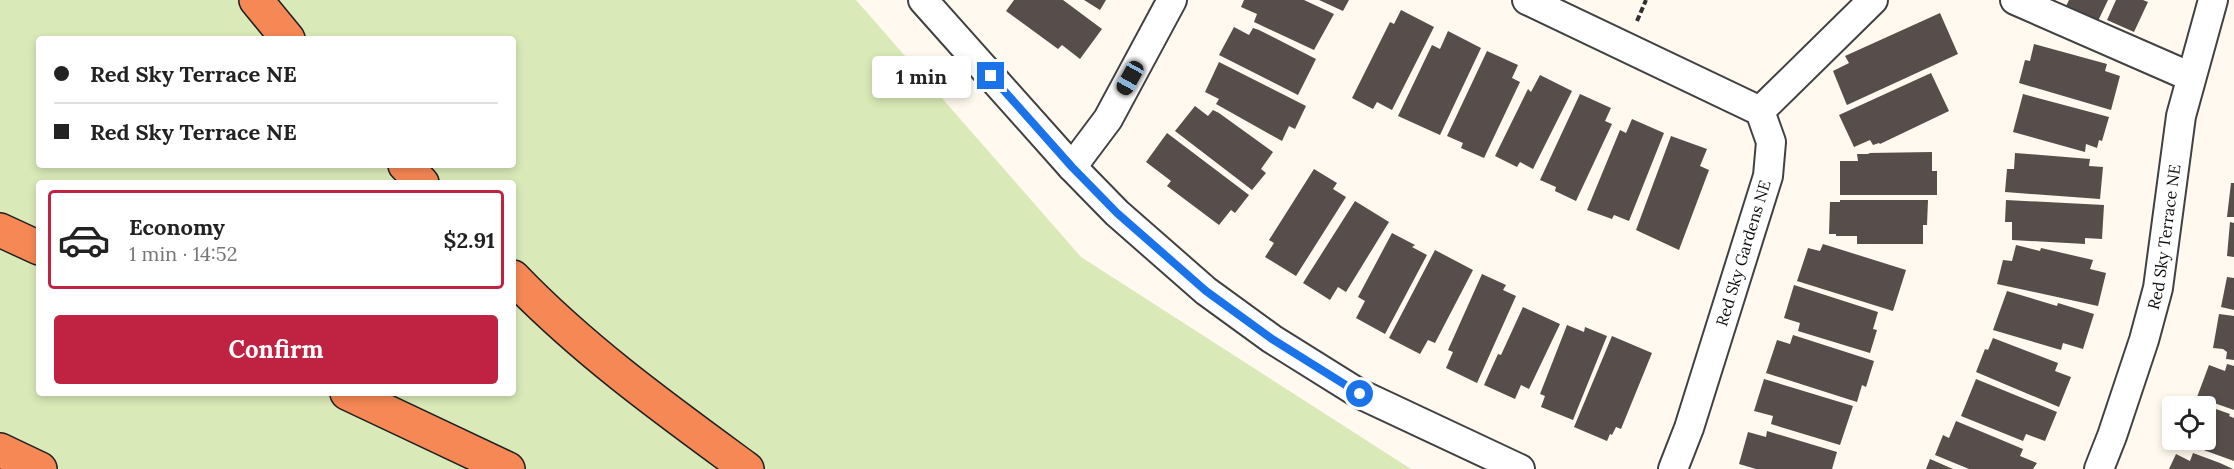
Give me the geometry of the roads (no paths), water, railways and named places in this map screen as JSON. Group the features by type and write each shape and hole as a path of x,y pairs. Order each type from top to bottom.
{"highway":[{"path":"256,0 286,36"},
{"path":"408,168 419,180"},
{"path":"0,230 36,247"},
{"path":"516,281 550,315 639,390 747,469"},
{"path":"353,396 508,469"},
{"path":"0,450 40,469"}],"street":[{"path":"923,0 1072,167 1117,213 1206,291 1272,339 1360,394 1520,469"},
{"path":"1072,167 1108,119 1172,0"},
{"path":"1527,0 1760,111 1873,0"},
{"path":"2015,0 2191,77"},
{"name":"Red Sky Terrace NE","path":"2099,469 2144,339 2158,288 2181,116 2213,0"},
{"name":"Red Sky Gardens NE","path":"1673,469 1689,428 1768,176 1772,142 1760,111"}]}
